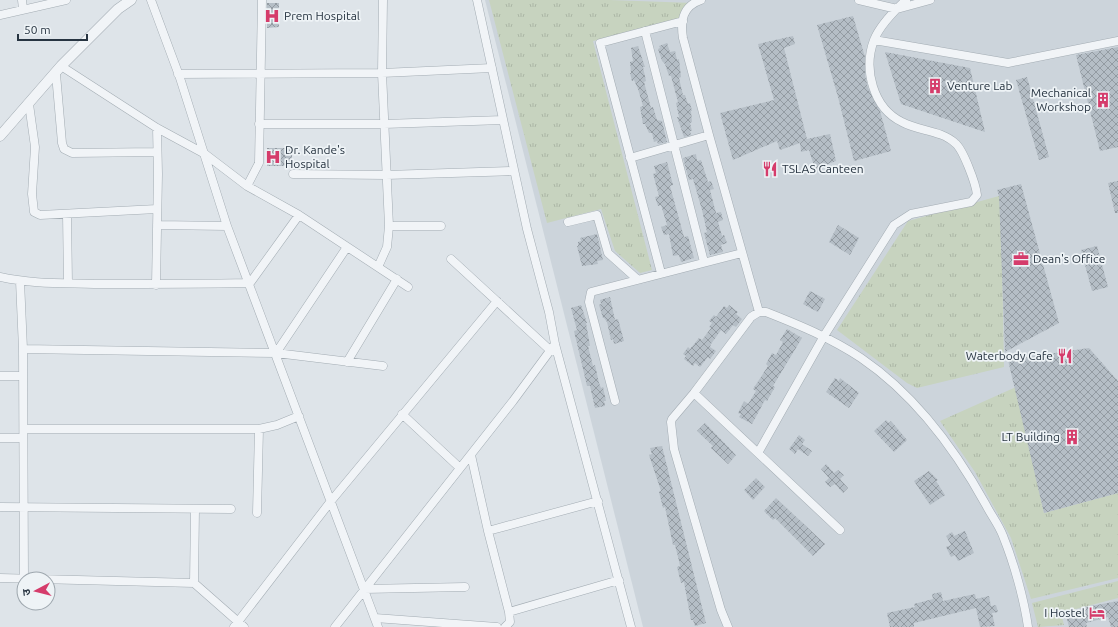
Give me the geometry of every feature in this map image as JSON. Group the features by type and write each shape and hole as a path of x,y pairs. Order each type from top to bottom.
{"street":[{"path":"22,0 23,9"},
{"path":"0,15 66,0"},
{"path":"0,136 59,70 118,9 131,0"},
{"path":"152,0 205,154 227,226 250,283 378,627"},
{"path":"247,186 259,163 262,0"},
{"path":"378,267 387,248 389,226 382,73 383,0"},
{"path":"477,0 514,171 551,319 553,348 598,501 631,627"},
{"path":"701,0 693,3 686,9 683,21 683,38 759,312"},
{"path":"859,0 897,9 930,0"},
{"path":"758,453 824,336 894,224 911,214 971,202 977,195 976,185 957,144 951,139 938,134 902,123 886,110 875,91 869,65 874,40 883,25 906,0"},
{"path":"660,273 600,43 683,21"},
{"path":"645,31 704,262"},
{"path":"874,40 1008,63 1118,41"},
{"path":"178,74 260,75 382,73 492,68"},
{"path":"59,70 157,128 205,154 247,186 299,215 408,287"},
{"path":"59,70 62,143 67,152 157,152"},
{"path":"28,104 35,147 32,194 34,212 40,215 157,209"},
{"path":"259,124 384,124 503,120"},
{"path":"156,285 157,128"},
{"path":"630,158 709,135"},
{"path":"293,174 386,175 514,171"},
{"path":"67,214 68,283"},
{"path":"250,283 299,215"},
{"path":"568,222 597,215 608,253 637,279"},
{"path":"157,225 227,226"},
{"path":"389,226 441,226"},
{"path":"276,353 347,246"},
{"path":"615,401 589,302 589,294 591,292 637,279 742,253"},
{"path":"451,259 497,301 553,348"},
{"path":"0,277 20,281 68,283 156,285 250,283"},
{"path":"348,362 397,280"},
{"path":"20,281 23,349 24,571"},
{"path":"56,579 194,583 238,626 331,502 402,414 497,301"},
{"path":"728,627 721,610 671,436 672,419 694,393 751,317 759,312 766,312 824,336 862,358 889,380 918,409 947,444 976,487 1003,536 1016,577 1028,627"},
{"path":"335,627 471,455 553,348"},
{"path":"23,349 276,353 383,366"},
{"path":"0,376 23,376"},
{"path":"694,393 840,530"},
{"path":"402,414 460,468"},
{"path":"24,429 259,430 277,425 299,416"},
{"path":"257,513 259,430"},
{"path":"0,438 23,438"},
{"path":"471,455 488,531 509,612 510,622 505,627"},
{"path":"488,531 598,501"},
{"path":"0,507 231,509"},
{"path":"194,583 195,509"},
{"path":"0,578 16,578"},
{"path":"509,612 619,580"},
{"path":"364,590 465,587"},
{"path":"375,618 497,627"}],"shaded area":[{"path":"485,0 1118,0 1118,627 643,627"}],"green space":[{"path":"489,0 610,0 693,3 680,22 593,41 652,270 640,273 615,251 601,209 547,223"},
{"path":"999,196 1001,206 1004,367 917,388 907,383 837,330 908,221"},
{"path":"1016,387 1044,513 1118,493 1118,578 1031,599 1011,538 975,472 940,421"},
{"path":"1118,581 1118,598 1061,613 1064,625 1038,627 1032,603"}],"building":[{"path":"267,3 279,3 279,27 267,28"},
{"path":"853,16 865,57 865,75 868,88 880,111 891,151 854,161 838,97 817,25"},
{"path":"793,36 795,44 784,48 807,139 830,134 836,161 815,169 809,150 801,152 800,143 780,150 777,141 733,160 720,113 774,100 758,44"},
{"path":"667,43 670,52 675,51 677,60 679,59 681,77 679,78 683,95 685,95 688,104 690,103 692,111 692,122 690,123 692,131 690,131 691,135 684,137 677,117 679,117 676,103 678,102 671,76 669,76 658,49 660,48 659,46"},
{"path":"638,46 645,67 643,67 646,81 644,82 651,108 653,107 657,120 662,121 667,142 658,144 657,141 654,142 652,133 649,133 645,124 643,124 640,107 643,106 638,89 634,80 632,81 630,73 630,62 633,61 631,48"},
{"name":"Mechanical Workshop","path":"1118,47 1118,147 1100,151 1076,55"},
{"name":"Venture Lab","path":"885,52 970,68 985,132 901,104"},
{"path":"1027,77 1049,157 1039,160 1016,80"},
{"path":"267,148 292,148 292,166 267,166"},
{"path":"696,154 697,161 701,160 708,182 711,181 714,189 710,190 716,213 721,212 723,220 718,222 722,236 724,235 727,243 721,245 723,252 710,255 704,233 707,232 702,210 693,179 689,180 683,158"},
{"path":"667,162 673,185 670,186 684,237 688,236 694,258 681,262 679,255 673,256 669,234 664,235 661,227 667,225 661,205 658,206 655,197 659,196 653,174 656,173 654,166"},
{"path":"1118,181 1118,213 1115,213 1108,183"},
{"name":"Dean's Office","path":"1021,184 1059,323 1005,352 999,196 997,190"},
{"path":"838,225 859,238 850,255 829,242"},
{"path":"597,234 603,260 597,261 598,264 582,266 577,246 578,242 581,241 580,238"},
{"path":"1097,246 1108,287 1092,291 1081,250"},
{"path":"810,291 825,299 818,312 803,304"},
{"path":"610,297 615,320 618,319 624,341 614,344 613,339 611,340 607,322 603,318 599,305 601,304 600,300"},
{"path":"581,305 587,323 590,346 588,346 593,366 595,365 599,383 601,388 603,387 606,401 604,401 605,406 595,408 590,386 587,386 574,331 577,330 571,308"},
{"path":"729,305 738,312 736,314 742,319 736,327 733,325 726,334 721,330 711,344 710,347 716,351 710,359 708,357 700,367 695,363 693,366 684,359 686,356 683,354 688,347 690,349 699,338 702,340 711,328 709,327 712,323 709,321 714,315 716,317 724,306 727,308"},
{"path":"787,329 802,338 773,386 775,387 767,401 765,400 752,424 739,417 741,414 738,413 744,401 748,404 756,391 753,389 768,366 766,364 772,353 776,355 783,342 780,340"},
{"name":"LT Building","path":"1089,348 1118,381 1118,493 1044,513 1008,360"},
{"path":"835,378 839,381 840,378 859,393 849,408 826,392"},
{"path":"886,420 889,423 891,421 907,440 894,452 874,431"},
{"path":"705,423 736,455 728,464 711,448 713,446 697,431"},
{"path":"799,435 805,440 802,444 812,451 808,456 798,449 795,454 789,449"},
{"path":"662,446 706,623 695,626 693,620 691,620 684,582 681,583 677,567 680,566 675,545 673,545 665,507 663,508 659,492 661,491 649,455 652,454 650,448"},
{"path":"826,464 834,473 838,470 844,475 840,479 848,488 843,493 835,484 830,487 825,482 829,478 821,469"},
{"path":"929,471 938,480 936,481 945,495 930,505 914,481"},
{"path":"756,478 765,487 753,500 744,490"},
{"path":"776,498 825,544 813,556 775,518 773,520 764,511"},
{"path":"965,531 974,553 958,561 955,555 951,557 946,547 951,545 946,536 952,532 954,536"},
{"path":"941,592 943,601 975,594 976,599 989,596 991,606 996,605 998,612 992,613 995,626 980,627 976,608 914,623 914,627 890,627 887,613 915,607 914,604 933,599 932,594"},
{"name":"I Hostel","path":"1118,601 1118,627 1111,627 1108,617 1086,623 1087,627 1069,627 1066,615 1086,610 1086,607"}],"place":[{"name":"Prem Hospital","path":"272,16"},
{"name":"Venture Lab","path":"935,86"},
{"name":"Mechanical Workshop","path":"1103,100"},
{"name":"Dr. Kande's Hospital","path":"273,157"},
{"name":"TSLAS Canteen","path":"770,169"},
{"name":"Dean's Office","path":"1021,259"},
{"name":"Waterbody Cafe","path":"1065,356"},
{"name":"LT Building","path":"1072,437"},
{"name":"I Hostel","path":"1097,613"}]}
